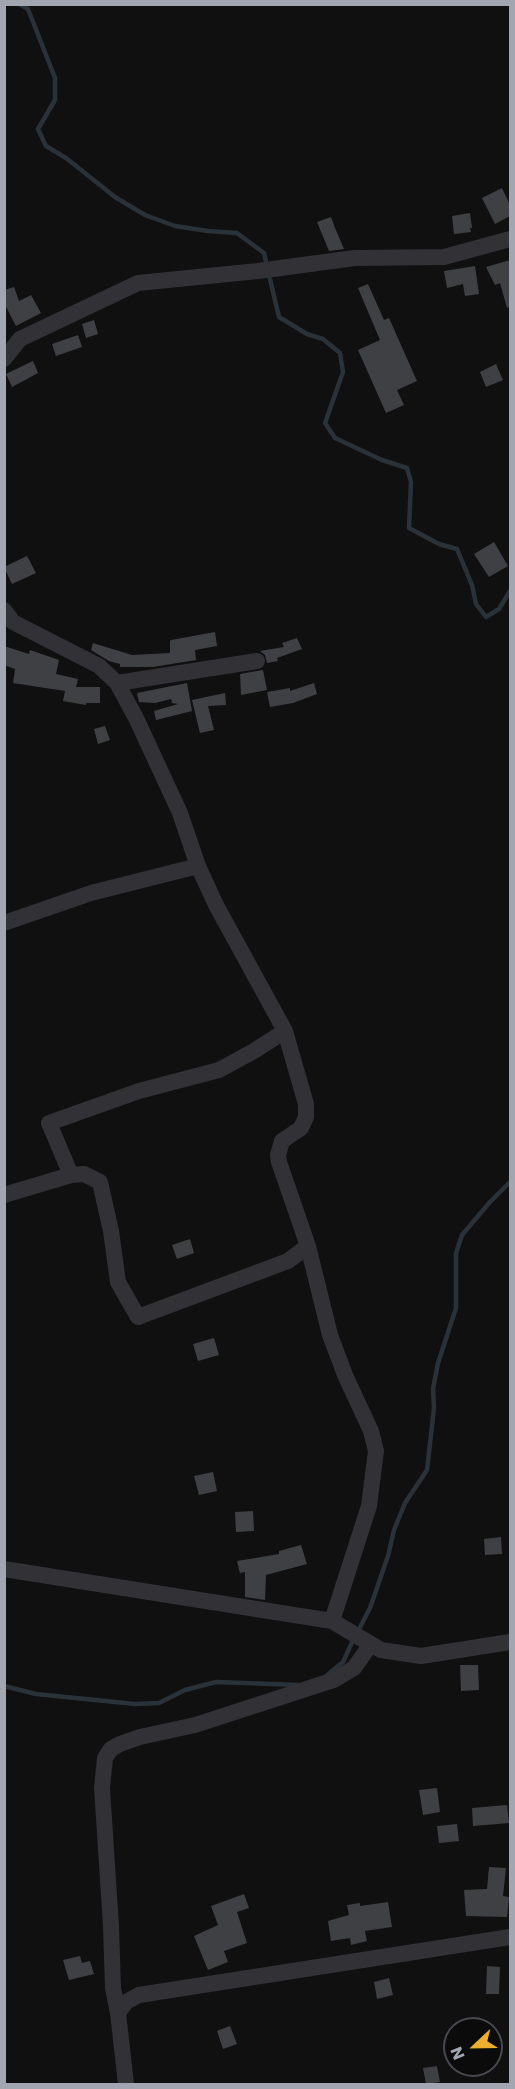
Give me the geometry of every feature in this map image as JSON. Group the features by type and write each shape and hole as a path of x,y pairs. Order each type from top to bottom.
{"street":[{"path":"4,359 20,339 138,283 258,271 355,258 444,257 510,239"},
{"path":"4,610 13,622 99,666 117,683 136,718 180,813 198,866 216,905 285,1031 306,1104 306,1118 301,1128 282,1142 278,1155 308,1246 330,1335 345,1375 371,1431 376,1451 369,1506 337,1624"},
{"path":"117,683 257,661"},
{"path":"4,923 91,893 198,866"},
{"path":"71,1175 49,1123 139,1091 219,1070 254,1052 285,1031"},
{"path":"4,1195 71,1175 84,1174 100,1182 111,1231 118,1282 138,1317 288,1261 308,1246"},
{"path":"4,1569 337,1624 381,1650 421,1656 510,1642"},
{"path":"126,2085 113,1988 102,1788 105,1758 111,1749 140,1737 195,1725 334,1680 354,1668 368,1642"},
{"path":"118,2013 126,2002 139,1995 510,1937"}],"building":[{"path":"502,188 510,205 510,216 495,224 482,198"},
{"path":"470,213 471,232 454,234 452,216"},
{"path":"331,217 344,249 329,251 317,222"},
{"path":"510,260 510,307 507,308 500,283 495,285 486,267"},
{"path":"475,266 479,294 465,296 463,284 447,288 444,271"},
{"path":"368,284 384,320 389,318 417,381 397,390 404,405 386,413 358,350 380,340 358,288"},
{"path":"14,287 19,301 31,295 41,313 16,326 4,303 4,290"},
{"path":"94,320 98,334 86,338 82,324"},
{"path":"78,335 82,347 56,356 52,344"},
{"path":"33,361 38,373 12,387 6,374"},
{"path":"496,364 503,380 486,387 480,372"},
{"path":"494,542 508,566 489,577 474,554"},
{"path":"27,556 36,573 12,584 4,567"},
{"path":"215,632 217,646 195,650 196,660 153,667 120,667 120,664 109,661 91,650 93,643 132,655 170,653 171,640"},
{"path":"297,638 302,649 277,658 278,661 267,663 265,655 260,651 284,647 282,643"},
{"path":"4,646 29,654 30,650 59,660 56,674 78,679 76,687 100,687 100,703 86,703 86,705 63,701 65,691 13,683 15,669 4,665"},
{"path":"263,670 267,690 241,695 240,674"},
{"path":"187,683 192,711 156,720 154,711 178,704 172,703 171,699 155,703 139,702 137,693"},
{"path":"314,683 317,694 293,703 270,707 267,692 290,688 290,691"},
{"path":"225,693 226,705 208,706 214,730 200,733 192,700"},
{"path":"105,726 110,740 98,744 94,729"},
{"path":"190,1239 194,1253 177,1259 172,1245"},
{"path":"214,1338 219,1355 198,1361 193,1344"},
{"path":"213,1472 217,1491 199,1495 194,1476"},
{"path":"253,1511 254,1531 236,1532 235,1512"},
{"path":"501,1537 502,1554 485,1555 484,1539"},
{"path":"301,1545 307,1564 266,1575 265,1600 245,1597 245,1572 240,1573 237,1561 279,1554 279,1551"},
{"path":"460,1665 478,1665 479,1690 461,1691"},
{"path":"437,1788 440,1812 423,1815 419,1790"},
{"path":"507,1805 509,1823 473,1826 472,1808"},
{"path":"457,1824 459,1841 439,1843 437,1826"},
{"path":"489,1867 506,1868 503,1896 509,1897 507,1917 466,1916 464,1890 487,1889"},
{"path":"244,1894 249,1908 237,1912 247,1943 224,1951 228,1962 208,1970 194,1936 218,1925 211,1906"},
{"path":"388,1902 392,1927 365,1931 367,1941 351,1945 350,1938 331,1941 328,1921 349,1915 347,1905 360,1903 360,1906"},
{"path":"80,1956 82,1963 90,1961 94,1974 69,1980 63,1960"},
{"path":"487,1966 500,1967 499,1994 486,1994"},
{"path":"389,1978 393,1995 377,1999 374,1982"},
{"path":"230,2026 237,2044 223,2049 217,2031"},
{"path":"437,2066 440,2082 426,2084 423,2068"}],"waterway":[{"path":"19,4 28,9 55,78 55,100 38,129 46,146 66,158 115,197 145,215 175,226 237,233 264,253 267,266"},
{"path":"269,275 279,317 307,334 323,339 340,353 343,372 325,423 335,438 382,460 407,468 411,482 409,528 439,544 457,549 472,585 476,604 486,617 499,609 510,591"},
{"path":"358,1631 370,1608 388,1556 394,1530 405,1503 427,1470 434,1408 433,1389 438,1363 456,1308 456,1253 462,1235 510,1182"},
{"path":"326,1676 343,1662 354,1638"},
{"path":"4,1686 36,1694 135,1704 159,1703 185,1690 216,1682 299,1685"}]}
